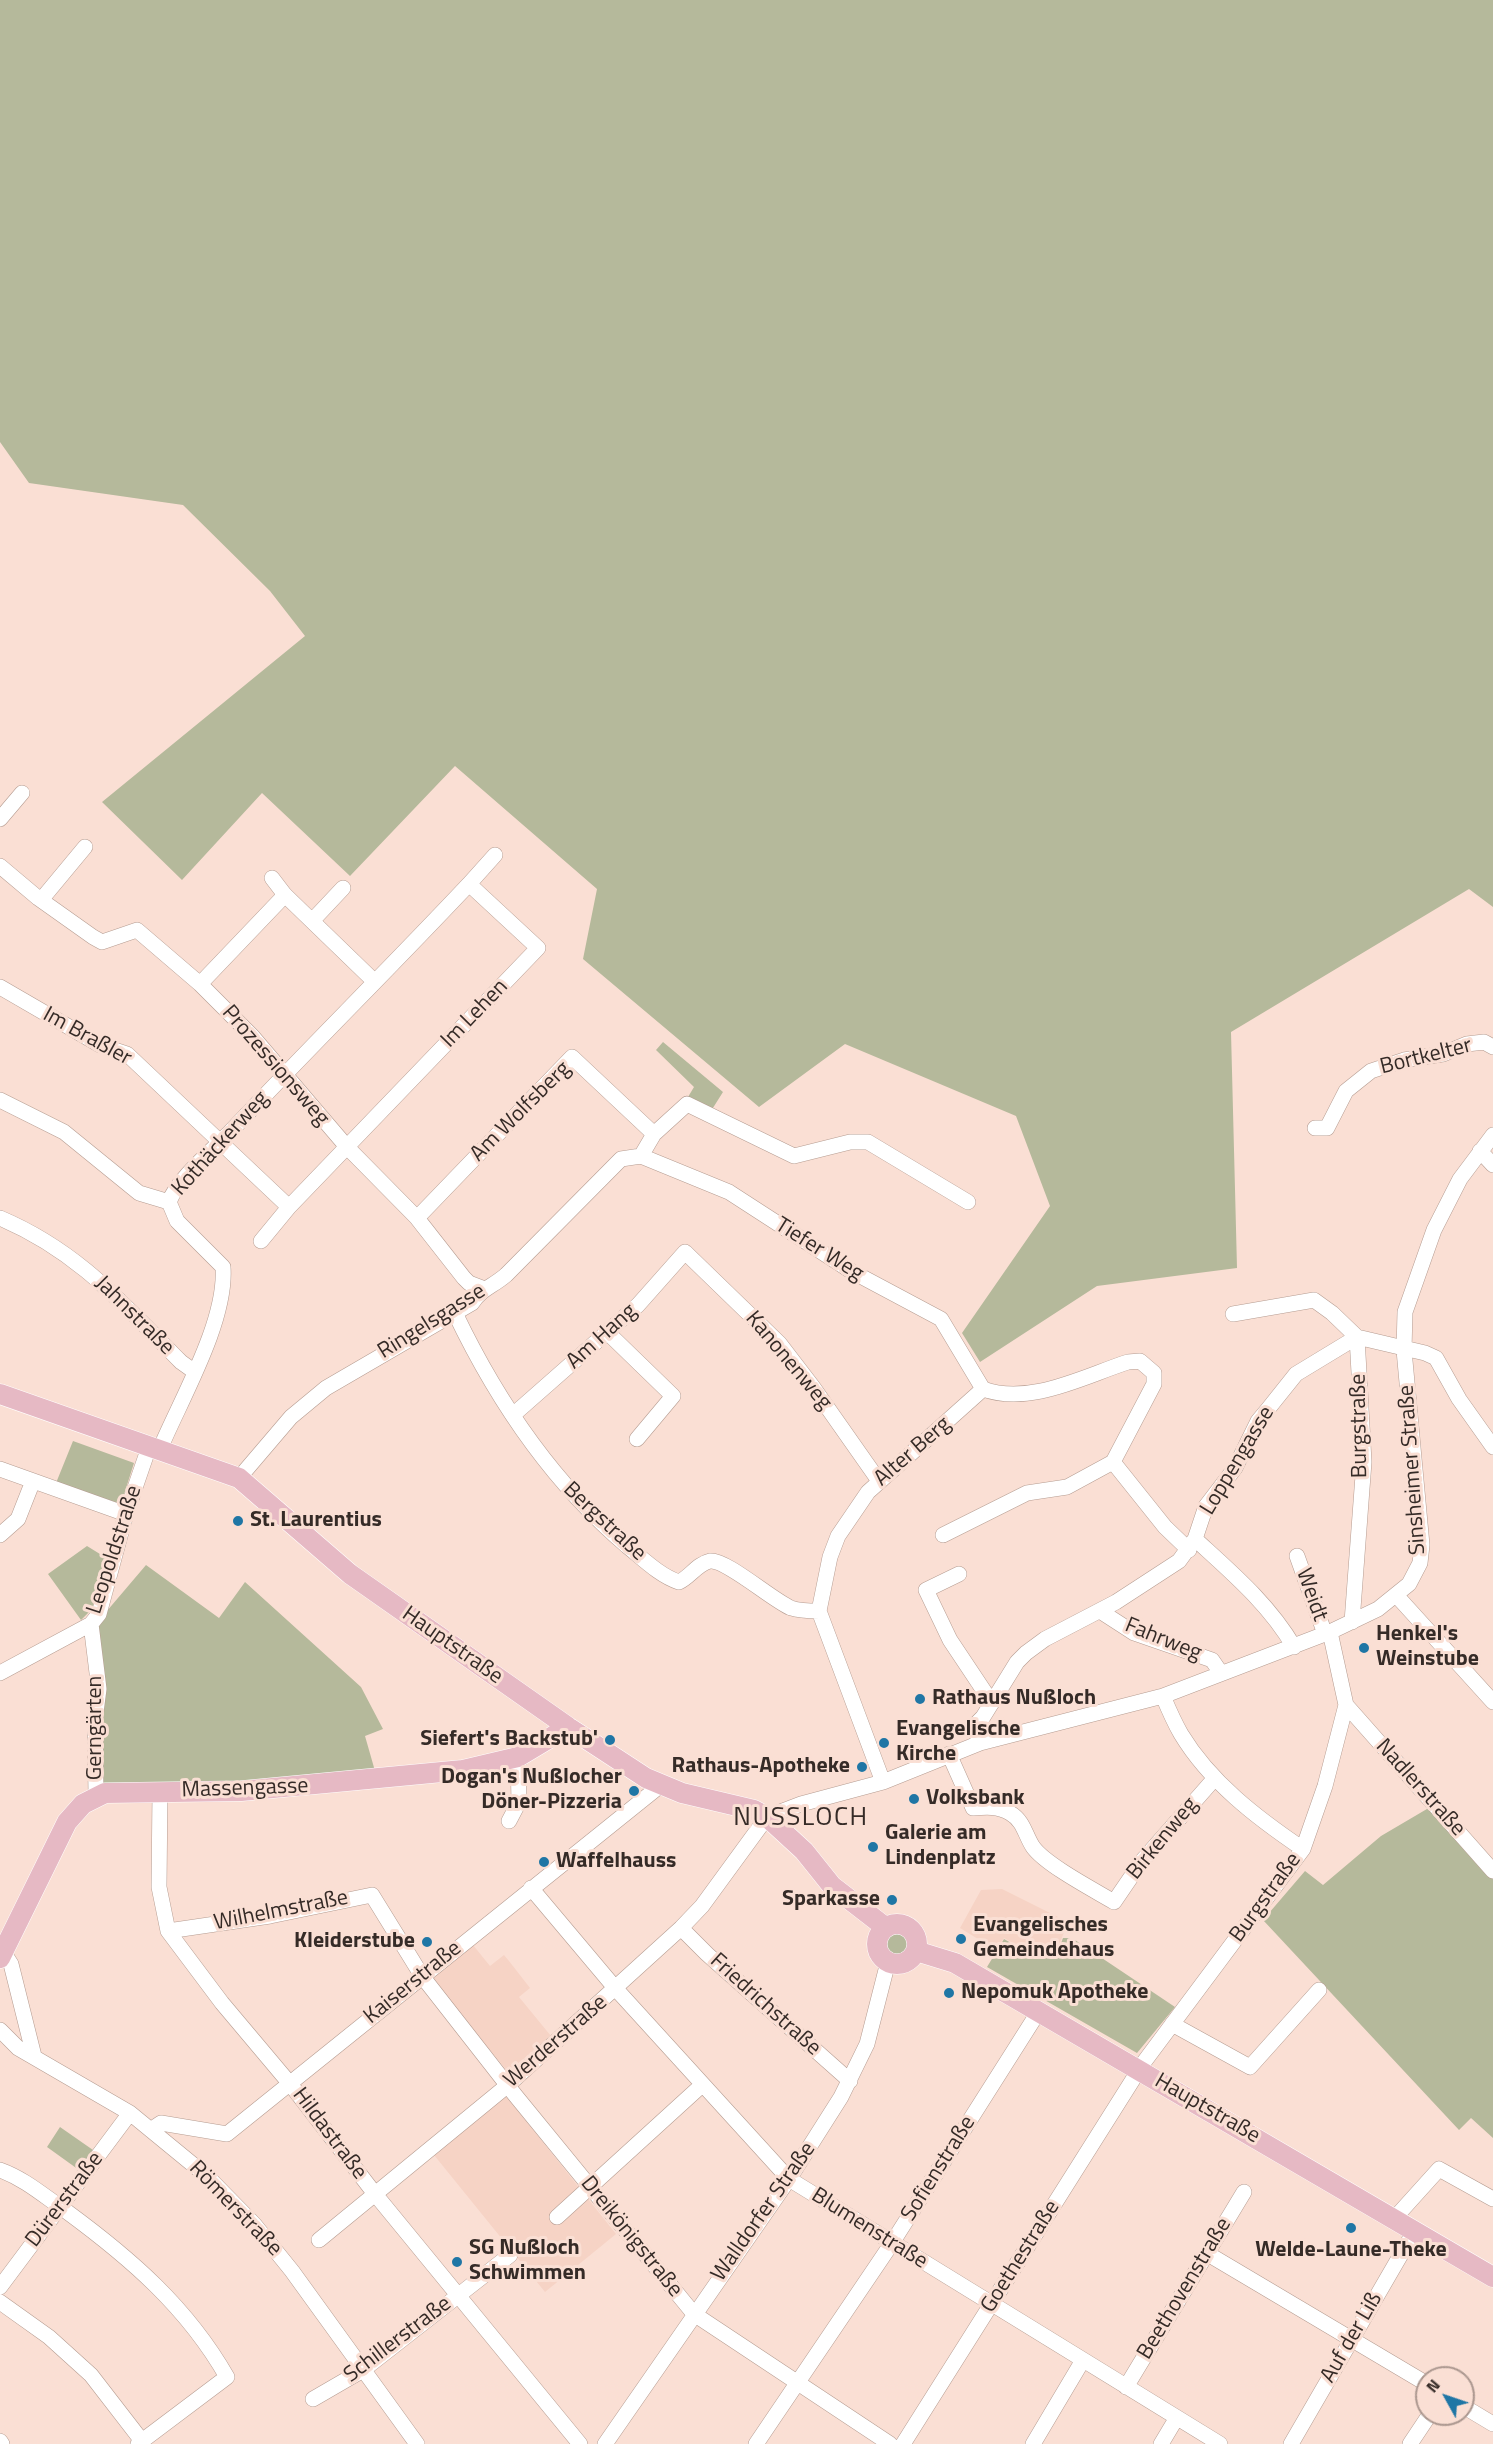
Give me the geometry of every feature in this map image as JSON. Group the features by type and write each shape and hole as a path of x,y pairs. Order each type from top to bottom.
{"main road":[{"name":"Hauptstraße","path":"0,1394 239,1478 350,1574 568,1727 661,1785 682,1793 754,1810 767,1817 804,1851 832,1886 885,1927 897,1924 909,1928 917,1938 916,1951 955,1963 1493,2277"},
{"name":"Massengasse","path":"2,1955 67,1822 73,1812 96,1796 117,1792 242,1791 463,1770 518,1757 568,1727"},
{"path":"885,1927 877,1942 879,1954 888,1962 905,1963 916,1951"}],"street":[{"path":"0,819 22,793"},
{"path":"41,900 85,847"},
{"path":"284,1075 470,884 495,855"},
{"name":"Prozessionsweg","path":"0,866 41,900 102,942 137,930 200,984 253,1036 346,1147 417,1218 464,1278 482,1288"},
{"path":"272,878 285,895 375,982"},
{"name":"Im Lehen","path":"346,1147 538,948 470,884"},
{"path":"312,921 343,888"},
{"path":"200,984 285,895"},
{"name":"Im Braßler","path":"0,987 100,1045 127,1054 219,1144 289,1207"},
{"name":"Bortkelter","path":"1315,1128 1327,1128 1346,1091 1371,1071 1404,1060 1443,1054 1467,1044 1484,1042 1493,1047"},
{"name":"Am Wolfsberg","path":"417,1218 572,1058 654,1134"},
{"name":"Kothäckerweg","path":"195,1372 223,1293 223,1267 177,1221 169,1202 175,1190 284,1075"},
{"path":"0,1100 64,1132 139,1192 169,1202"},
{"path":"641,1156 654,1134 687,1104 794,1156 850,1142 868,1142 968,1202"},
{"name":"Sinsheimer Straße","path":"767,1817 801,1804 883,1782 980,1743 1162,1696 1328,1633 1352,1622 1396,1595 1416,1574 1422,1545 1404,1350 1405,1312 1415,1278 1460,1179 1493,1135"},
{"path":"261,1241 289,1207 346,1147"},
{"path":"1480,1151 1493,1165"},
{"name":"Ringelsgasse","path":"239,1478 291,1417 326,1388 472,1303 482,1288 495,1284 506,1275 621,1159 641,1156"},
{"name":"Tiefer Weg","path":"641,1156 729,1192 851,1271 941,1319 983,1389"},
{"name":"Jahnstraße","path":"0,1218 57,1246 82,1265 181,1362 195,1372 155,1448"},
{"name":"Am Hang","path":"513,1415 638,1305 685,1252"},
{"name":"Kanonenweg","path":"685,1252 780,1344 879,1481"},
{"path":"1233,1314 1314,1300 1332,1312 1357,1337 1404,1350 1425,1353 1436,1359 1459,1399 1493,1447"},
{"name":"Bergstraße","path":"455,1313 477,1358 546,1464 593,1517 671,1580 679,1582 687,1578 700,1564 712,1560 791,1608 819,1611"},
{"path":"608,1333 673,1396 637,1439"},
{"name":"Loppengasse","path":"980,1743 974,1726 992,1703 1017,1662 1045,1639 1100,1611 1179,1562 1192,1545 1206,1506 1235,1468 1258,1422 1275,1400 1296,1374 1357,1337"},
{"name":"Burgstraße","path":"1352,1622 1364,1462 1357,1337"},
{"path":"943,1534 1027,1493 1067,1487 1113,1462 1154,1384 1154,1373 1140,1362 1128,1362 1029,1393 1004,1395 983,1389"},
{"name":"Alter Berg","path":"819,1611 830,1557 838,1536 862,1499 879,1481 983,1389"},
{"name":"Leopoldstraße","path":"0,1673 91,1624 99,1614 126,1514 155,1448"},
{"path":"1113,1462 1165,1527 1192,1545 1260,1601 1284,1629 1293,1647"},
{"path":"0,1470 126,1514"},
{"path":"0,1535 18,1519 33,1481"},
{"name":"Weidt","path":"1297,1556 1328,1633"},
{"path":"959,1574 926,1590 950,1640 992,1703"},
{"path":"1396,1595 1493,1701"},
{"path":"819,1611 883,1782"},
{"name":"Fahrweg","path":"1100,1611 1134,1633 1212,1660 1221,1673"},
{"name":"Gerngärten","path":"91,1624 99,1689 95,1720 96,1796"},
{"name":"Burgstraße","path":"1139,2070 1303,1849 1325,1786 1346,1705 1328,1633"},
{"path":"1479,1686 1493,1678"},
{"path":"1162,1696 1180,1733 1215,1778 1252,1812 1303,1849"},
{"name":"Nadlerstraße","path":"1346,1705 1493,1871"},
{"name":"Birkenweg","path":"949,1754 973,1808 995,1807 1011,1813 1026,1830 1033,1847 1050,1862 1120,1906 1142,1861 1215,1778"},
{"path":"510,1821 519,1802 518,1757"},
{"name":"Kaiserstraße","path":"152,2129 160,2123 227,2134 291,2085 305,2070 661,1785"},
{"name":"Hildastraße","path":"160,1792 159,1887 168,1931 222,2003 291,2085 375,2194 459,2294 579,2444"},
{"name":"Werderstraße","path":"319,2241 508,2085 681,1928 702,1906 767,1817"},
{"name":"Blumenstraße","path":"531,1888 616,1989 789,2179 1220,2444"},
{"name":"Wilhelmstraße","path":"168,1931 270,1916 372,1895 422,1976"},
{"name":"Friedrichstraße","path":"681,1928 707,1954 850,2081"},
{"name":"Massengasse","path":"2,1955 11,1964 34,2056"},
{"name":"Walldorfer Straße","path":"605,2444 789,2179 850,2081 873,2025 888,1962"},
{"name":"Dreikönigstraße","path":"422,1976 694,2314 890,2444"},
{"path":"1172,2024 1250,2067 1319,1990"},
{"name":"Sofienstraße","path":"756,2444 892,2243 1039,2012"},
{"name":"Römerstraße","path":"0,2030 9,2042 130,2113 208,2177 254,2224 292,2271 417,2444"},
{"name":"Goethestraße","path":"903,2444 1139,2070"},
{"path":"557,2217 702,2085"},
{"name":"Dürerstraße","path":"0,2287 130,2113"},
{"path":"1393,2220 1439,2169 1493,2199"},
{"path":"0,2170 25,2182 113,2245 158,2285 209,2346 227,2377 140,2442 92,2376 49,2337 0,2301"},
{"name":"Beethovenstraße","path":"1125,2387 1244,2192"},
{"name":"Auf der Liß","path":"1291,2444 1414,2232"},
{"name":"Schillerstraße","path":"313,2399 363,2370 510,2254"},
{"path":"1208,2254 1415,2377"},
{"path":"1033,2444 1083,2360"},
{"path":"1475,2413 1493,2424"},
{"path":"1161,2444 1176,2419"},
{"path":"1410,2444 1422,2426"}],"shaded area":[{"path":"1002,1889 1068,1922 1056,1953 1039,1958 1004,1938 996,1950 960,1928 981,1890"},
{"path":"473,1945 490,1966 504,1955 530,1988 519,1997 551,2036 508,2072 432,1979"},
{"path":"506,2096 616,2234 545,2292 434,2155"}],"green space":[{"path":"0,0 1493,0 1493,907 1469,889 1231,1032 1237,1268 1097,1286 980,1362 962,1333 1050,1206 1016,1116 845,1044 759,1107 583,959 597,889 455,766 350,876 262,793 182,880 102,802 305,636 270,591 183,505 29,483 0,442"},
{"path":"663,1042 723,1092 711,1111 688,1097 694,1087 656,1050"},
{"path":"73,1441 134,1463 121,1504 56,1483"},
{"path":"87,1546 108,1559 92,1609 81,1620 48,1574"},
{"path":"146,1565 219,1618 245,1582 361,1687 383,1729 365,1736 375,1771 340,1779 100,1787 95,1625"},
{"path":"1432,1806 1493,1877 1493,2138 1471,2118 1459,2130 1263,1920 1305,1871 1323,1885 1381,1836"},
{"path":"897,1932 902,1933 908,1939 908,1949 902,1955 897,1956 892,1955 886,1949 885,1944 886,1939 892,1933"},
{"path":"1063,1938 1072,1938 1175,2007 1137,2053 987,1967 1004,1939 1039,1959 1057,1954"},
{"path":"60,2127 93,2150 79,2170 47,2147"}],"place":[{"name":"St. Laurentius","path":"238,1521"},
{"name":"Henkel's Weinstube","path":"1364,1648"},
{"name":"Rathaus Nußloch","path":"920,1699"},
{"name":"Siefert's Backstub'","path":"610,1740"},
{"name":"Evangelische Kirche","path":"884,1743"},
{"name":"Rathaus-Apotheke","path":"862,1767"},
{"name":"Dogan's Nußlocher Döner-Pizzeria","path":"634,1791"},
{"name":"Volksbank","path":"914,1799"},
{"name":"Galerie am Lindenplatz","path":"873,1847"},
{"name":"Waffelhauss","path":"544,1862"},
{"name":"Sparkasse","path":"892,1900"},
{"name":"Evangelisches Gemeindehaus","path":"961,1939"},
{"name":"Kleiderstube","path":"427,1942"},
{"name":"Nepomuk Apotheke","path":"949,1993"},
{"name":"Welde-Laune-Theke","path":"1351,2228"},
{"name":"SG Nußloch Schwimmen","path":"457,2262"}],"district":[{"name":"NUSSLOCH","path":"801,1819"}]}
